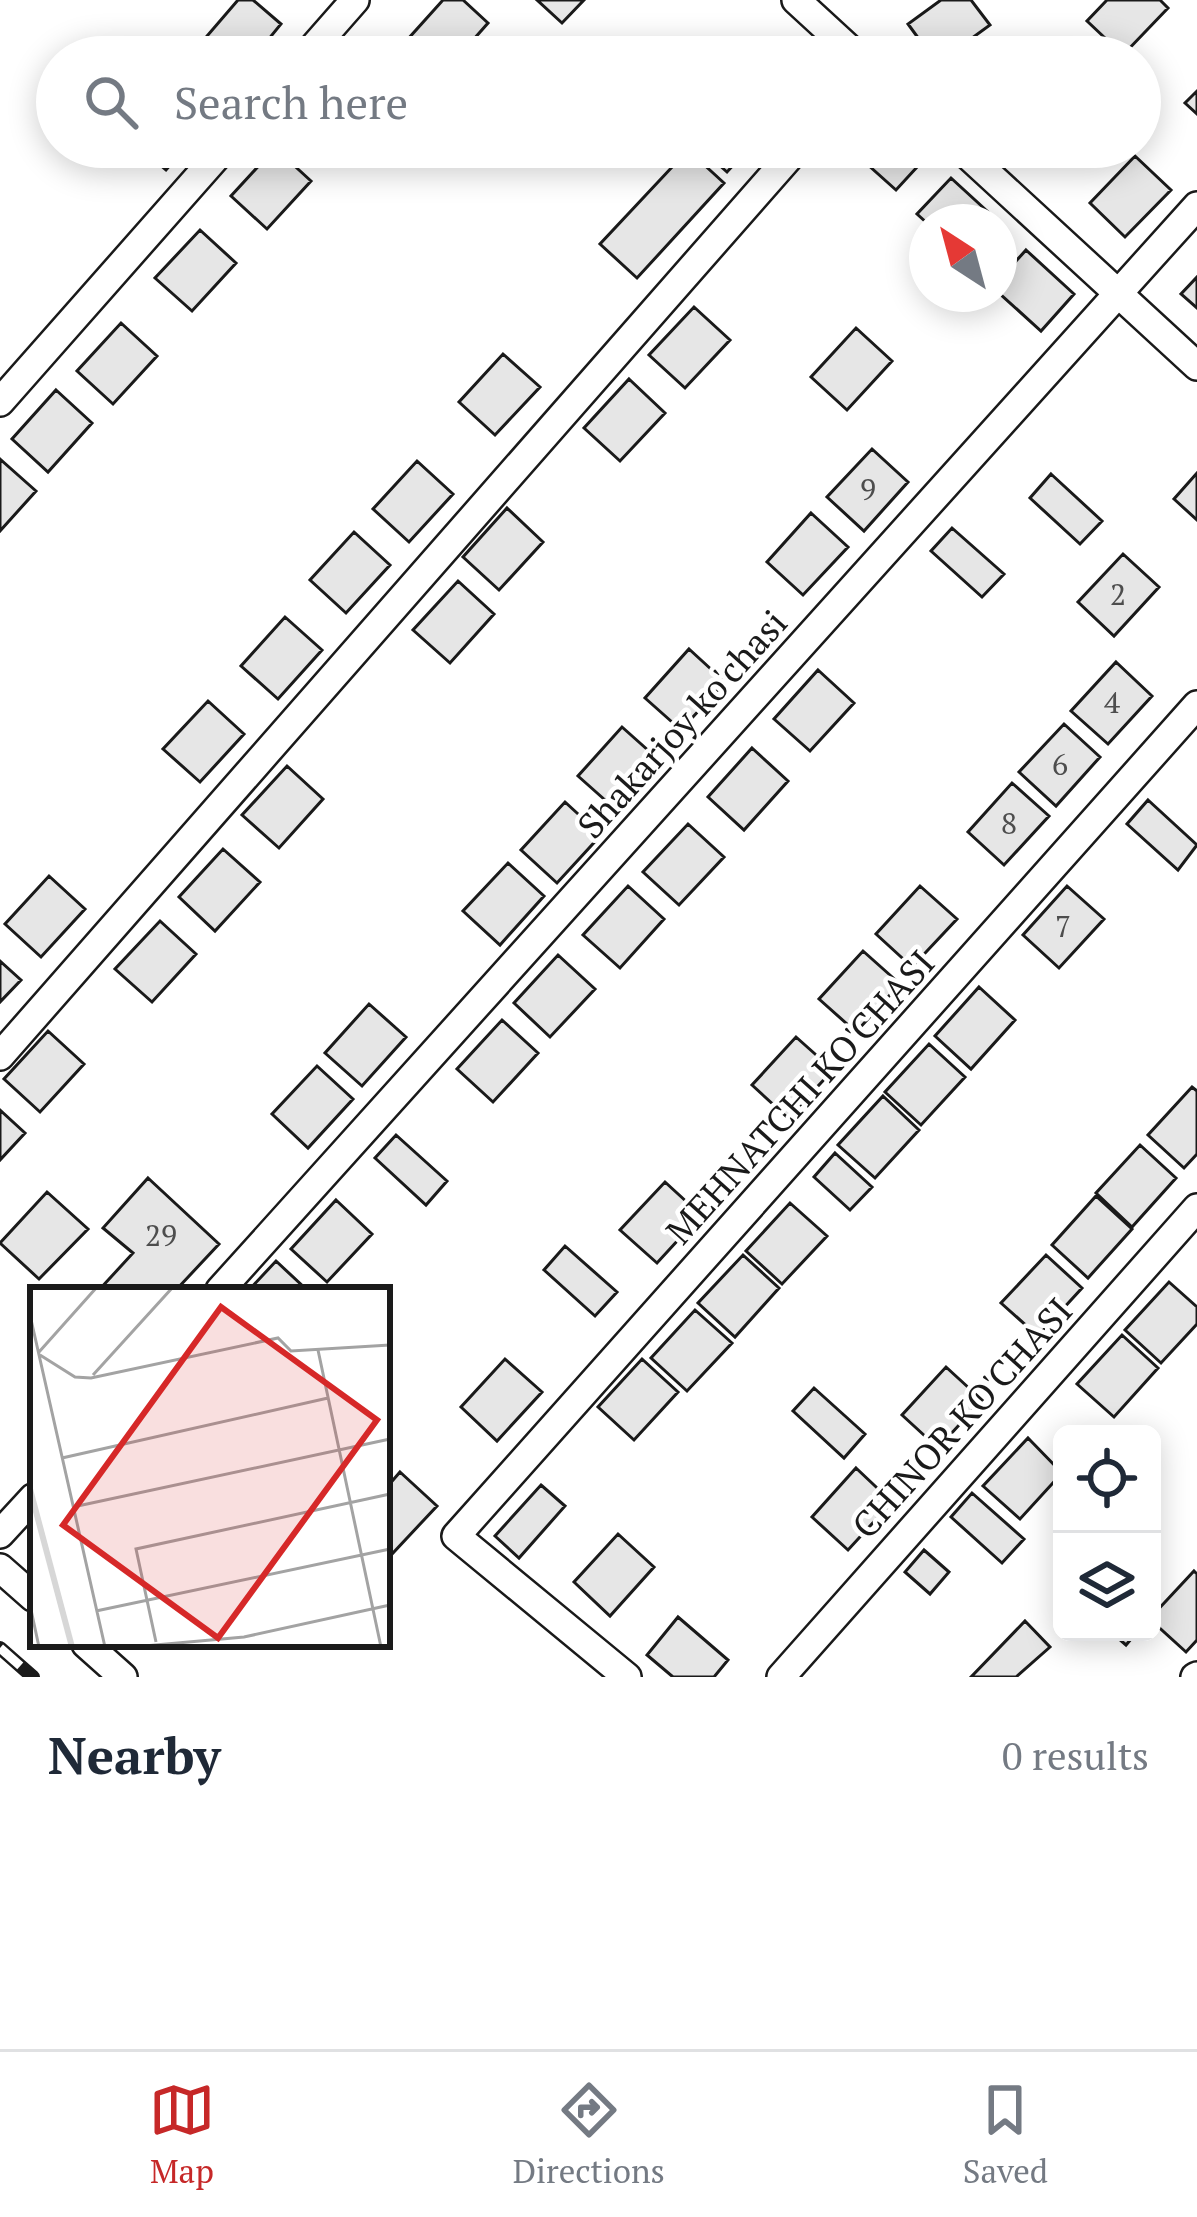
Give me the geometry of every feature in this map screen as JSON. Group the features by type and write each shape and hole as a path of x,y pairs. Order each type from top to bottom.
{"street":[{"path":"323,36 355,0"},
{"path":"796,0 835,36"},
{"path":"0,402 206,168"},
{"path":"0,1056 780,168"},
{"path":"982,168 1197,366"},
{"name":"Shakarjoy ko'chasi","path":"223,1287 1197,206"},
{"name":"MEHNATCHI KO'CHASI","path":"627,1677 456,1536 1197,705"},
{"name":"CHINOR KO'CHASI","path":"781,1677 1197,1208"},
{"path":"0,1534 30,1501"},
{"path":"0,1568 30,1594"},
{"path":"89,1647 123,1677"}],"building":[{"path":"238,0 253,0 281,24 271,36 207,36"},
{"path":"443,0 463,0 488,23 477,36 411,36"},
{"path":"537,0 584,0 562,23"},
{"path":"941,0 971,0 990,25 975,36 917,36 908,24"},
{"path":"1107,0 1160,0 1168,8 1141,36 1103,36 1087,21"},
{"path":"1197,91 1197,114 1185,103"},
{"path":"257,168 297,168 311,181 267,229 231,196"},
{"path":"671,168 708,168 724,183 637,278 600,244"},
{"path":"871,168 916,168 896,190"},
{"path":"1124,168 1148,168 1171,190 1125,237 1090,203"},
{"path":"951,178 979,204 926,204"},
{"path":"200,230 236,263 192,311 155,278"},
{"path":"1026,250 1074,294 1041,331 1017,309 1017,260"},
{"path":"1197,277 1197,308 1181,294"},
{"path":"694,307 730,340 685,388 649,355"},
{"path":"121,323 157,356 113,404 77,371"},
{"path":"856,328 892,361 847,410 811,377"},
{"path":"503,354 540,387 495,435 459,402"},
{"path":"629,379 665,413 620,461 584,428"},
{"path":"56,390 92,423 48,472 12,439"},
{"path":"872,449 908,482 864,531 827,497"},
{"path":"0,459 36,491 0,531"},
{"path":"417,461 453,494 409,542 373,509"},
{"path":"1197,473 1197,520 1174,499"},
{"path":"1051,474 1102,521 1080,544 1030,498"},
{"path":"507,508 543,542 499,590 463,557"},
{"path":"811,513 848,547 803,595 767,562"},
{"path":"952,528 1004,574 982,597 931,551"},
{"path":"354,532 390,565 346,613 310,580"},
{"path":"1123,554 1159,587 1114,636 1078,602"},
{"path":"458,581 494,614 450,663 413,630"},
{"path":"285,617 322,650 278,699 241,666"},
{"path":"689,649 725,682 681,730 645,698"},
{"path":"1116,662 1152,696 1108,744 1071,711"},
{"path":"818,670 854,703 810,751 774,719"},
{"path":"208,701 244,734 200,782 163,749"},
{"path":"1064,724 1100,757 1056,806 1019,772"},
{"path":"622,727 659,760 614,808 578,776"},
{"path":"752,748 788,781 744,830 708,797"},
{"path":"287,766 323,799 279,848 242,815"},
{"path":"1012,783 1049,816 1004,865 968,832"},
{"path":"1148,800 1197,845 1178,870 1127,824"},
{"path":"565,802 601,835 557,883 521,850"},
{"path":"688,824 724,857 679,905 643,872"},
{"path":"223,849 260,882 215,931 179,897"},
{"path":"508,863 544,896 500,945 463,911"},
{"path":"49,876 85,909 41,957 5,924"},
{"path":"628,886 664,919 620,968 583,935"},
{"path":"920,886 957,919 912,967 876,934"},
{"path":"1067,886 1104,919 1059,968 1023,935"},
{"path":"160,921 196,954 152,1002 115,969"},
{"path":"863,951 900,984 856,1032 819,999"},
{"path":"558,955 595,989 550,1037 514,1003"},
{"path":"0,961 21,980 0,1002"},
{"path":"979,987 1015,1020 971,1069 935,1036"},
{"path":"369,1004 406,1037 362,1086 325,1053"},
{"path":"502,1020 538,1053 493,1102 457,1069"},
{"path":"48,1031 84,1064 40,1112 4,1079"},
{"path":"796,1037 833,1070 788,1118 752,1085"},
{"path":"929,1044 965,1077 921,1125 885,1092"},
{"path":"317,1066 353,1099 308,1148 272,1114"},
{"path":"1192,1087 1197,1091 1197,1154 1184,1168 1148,1135"},
{"path":"883,1096 919,1130 875,1178 838,1145"},
{"path":"0,1110 25,1133 0,1160"},
{"path":"396,1135 447,1181 426,1205 375,1158"},
{"path":"1140,1145 1176,1178 1132,1227 1096,1193"},
{"path":"835,1153 872,1187 850,1210 814,1177"},
{"path":"148,1178 219,1244 179,1287 102,1287 133,1253 103,1228"},
{"path":"665,1182 701,1215 657,1263 620,1230"},
{"path":"47,1192 88,1229 39,1279 0,1243"},
{"path":"1096,1196 1132,1229 1088,1278 1052,1245"},
{"path":"336,1200 372,1234 327,1282 291,1249"},
{"path":"790,1203 827,1236 782,1284 746,1251"},
{"path":"565,1246 617,1292 595,1316 544,1270"},
{"path":"743,1255 779,1288 735,1337 698,1303"},
{"path":"1046,1255 1082,1288 1038,1336 1001,1303"},
{"path":"276,1261 304,1287 252,1287"},
{"path":"1169,1282 1197,1307 1197,1324 1161,1363 1125,1330"},
{"path":"695,1310 732,1343 687,1391 651,1358"},
{"path":"1122,1335 1158,1368 1114,1417 1077,1384"},
{"path":"505,1359 542,1392 497,1441 461,1407"},
{"path":"642,1359 678,1392 634,1440 598,1407"},
{"path":"946,1367 982,1400 938,1448 902,1415"},
{"path":"814,1388 865,1434 844,1458 793,1411"},
{"path":"1028,1438 1053,1464 1053,1483 1020,1519 983,1486"},
{"path":"856,1468 892,1502 848,1550 812,1517"},
{"path":"400,1472 437,1506 392,1554 390,1552 390,1484"},
{"path":"541,1485 565,1506 519,1558 495,1536"},
{"path":"972,1493 1024,1539 1002,1563 951,1517"},
{"path":"618,1534 654,1567 610,1616 574,1582"},
{"path":"924,1550 949,1572 930,1594 905,1572"},
{"path":"1194,1571 1197,1574 1197,1640 1186,1652 1161,1629 1161,1606"},
{"path":"678,1617 728,1660 714,1677 673,1677 647,1655"},
{"path":"1025,1621 1050,1647 1016,1677 971,1677"}],"railway":[{"path":"0,1648 33,1677"}]}
